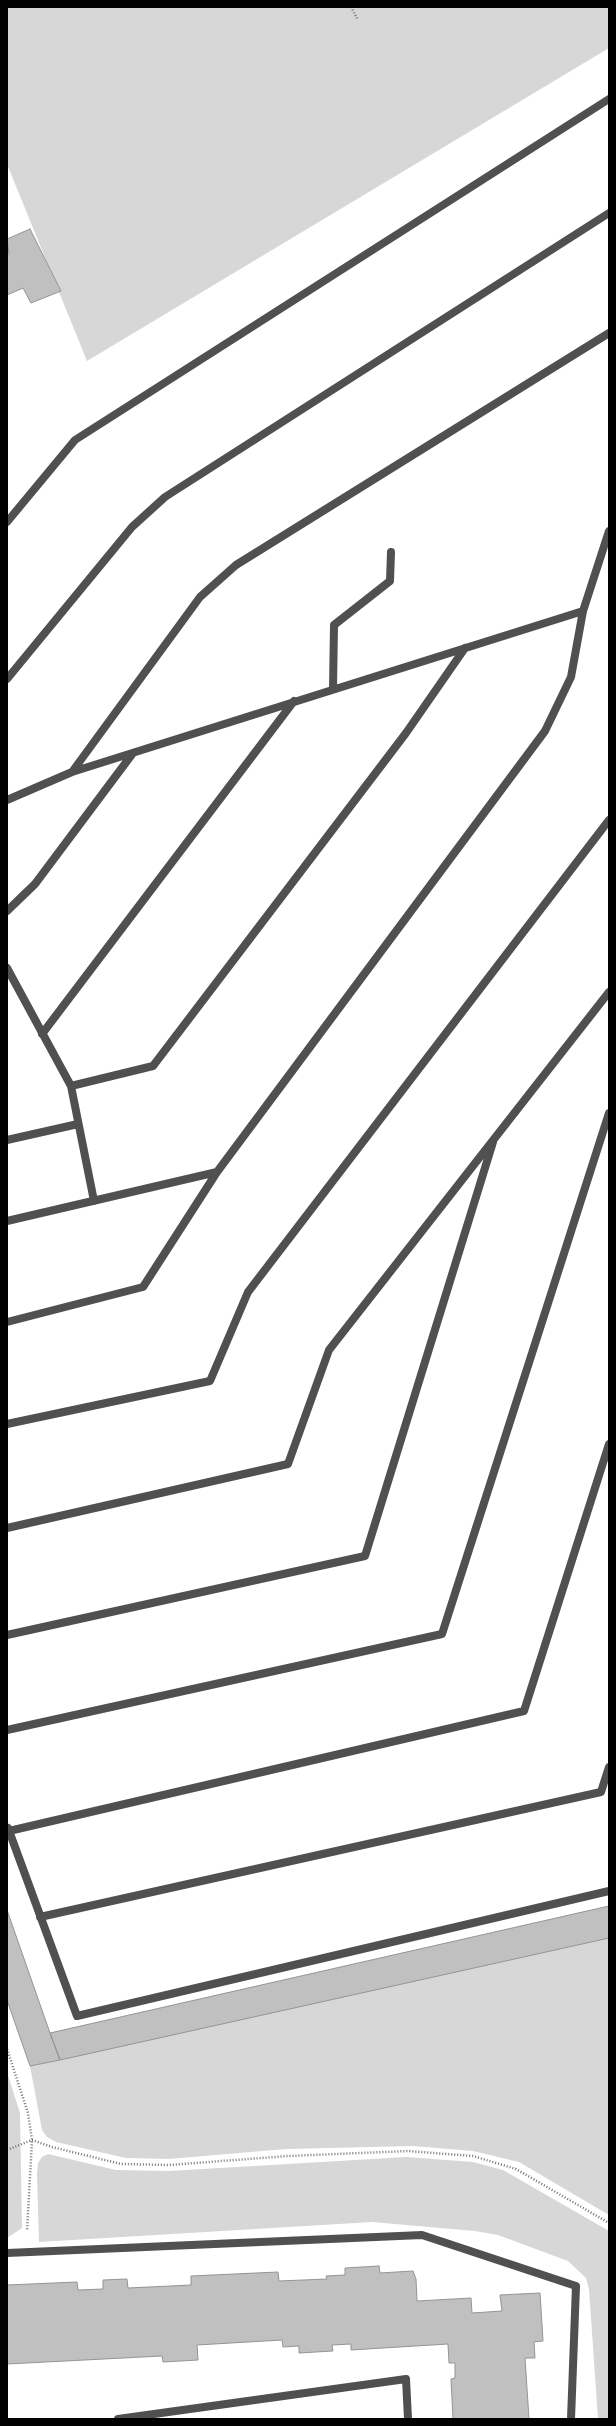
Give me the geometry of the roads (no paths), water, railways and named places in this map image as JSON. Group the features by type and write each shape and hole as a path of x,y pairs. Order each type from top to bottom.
{"lane":[{"path":"7,522 75,440 609,99"},
{"path":"7,679 132,527 165,497 609,213"},
{"path":"72,772 200,597 236,565 609,333"},
{"path":"7,1322 143,1286 217,1172 546,731 571,677 584,611 609,531"},
{"path":"333,689 334,625 390,582 391,552"},
{"path":"7,800 72,772 133,752 584,611"},
{"path":"71,1086 153,1066 406,733 465,648"},
{"path":"42,1034 294,701"},
{"path":"7,911 35,884 133,752"},
{"path":"7,1424 210,1381 248,1292 609,820"},
{"path":"7,968 71,1086 94,1201"},
{"path":"7,1528 288,1464 329,1350 609,992"},
{"path":"7,1730 442,1634 609,1113"},
{"path":"7,1140 78,1124"},
{"path":"7,1635 365,1556 495,1137"},
{"path":"7,1221 217,1172"},
{"path":"609,1444 524,1711 8,1829 77,2016 609,1891"},
{"path":"40,1917 601,1792 609,1767"},
{"path":"7,2253 422,2234 576,2286 571,2419"},
{"path":"118,2419 406,2379 408,2419"}]}
